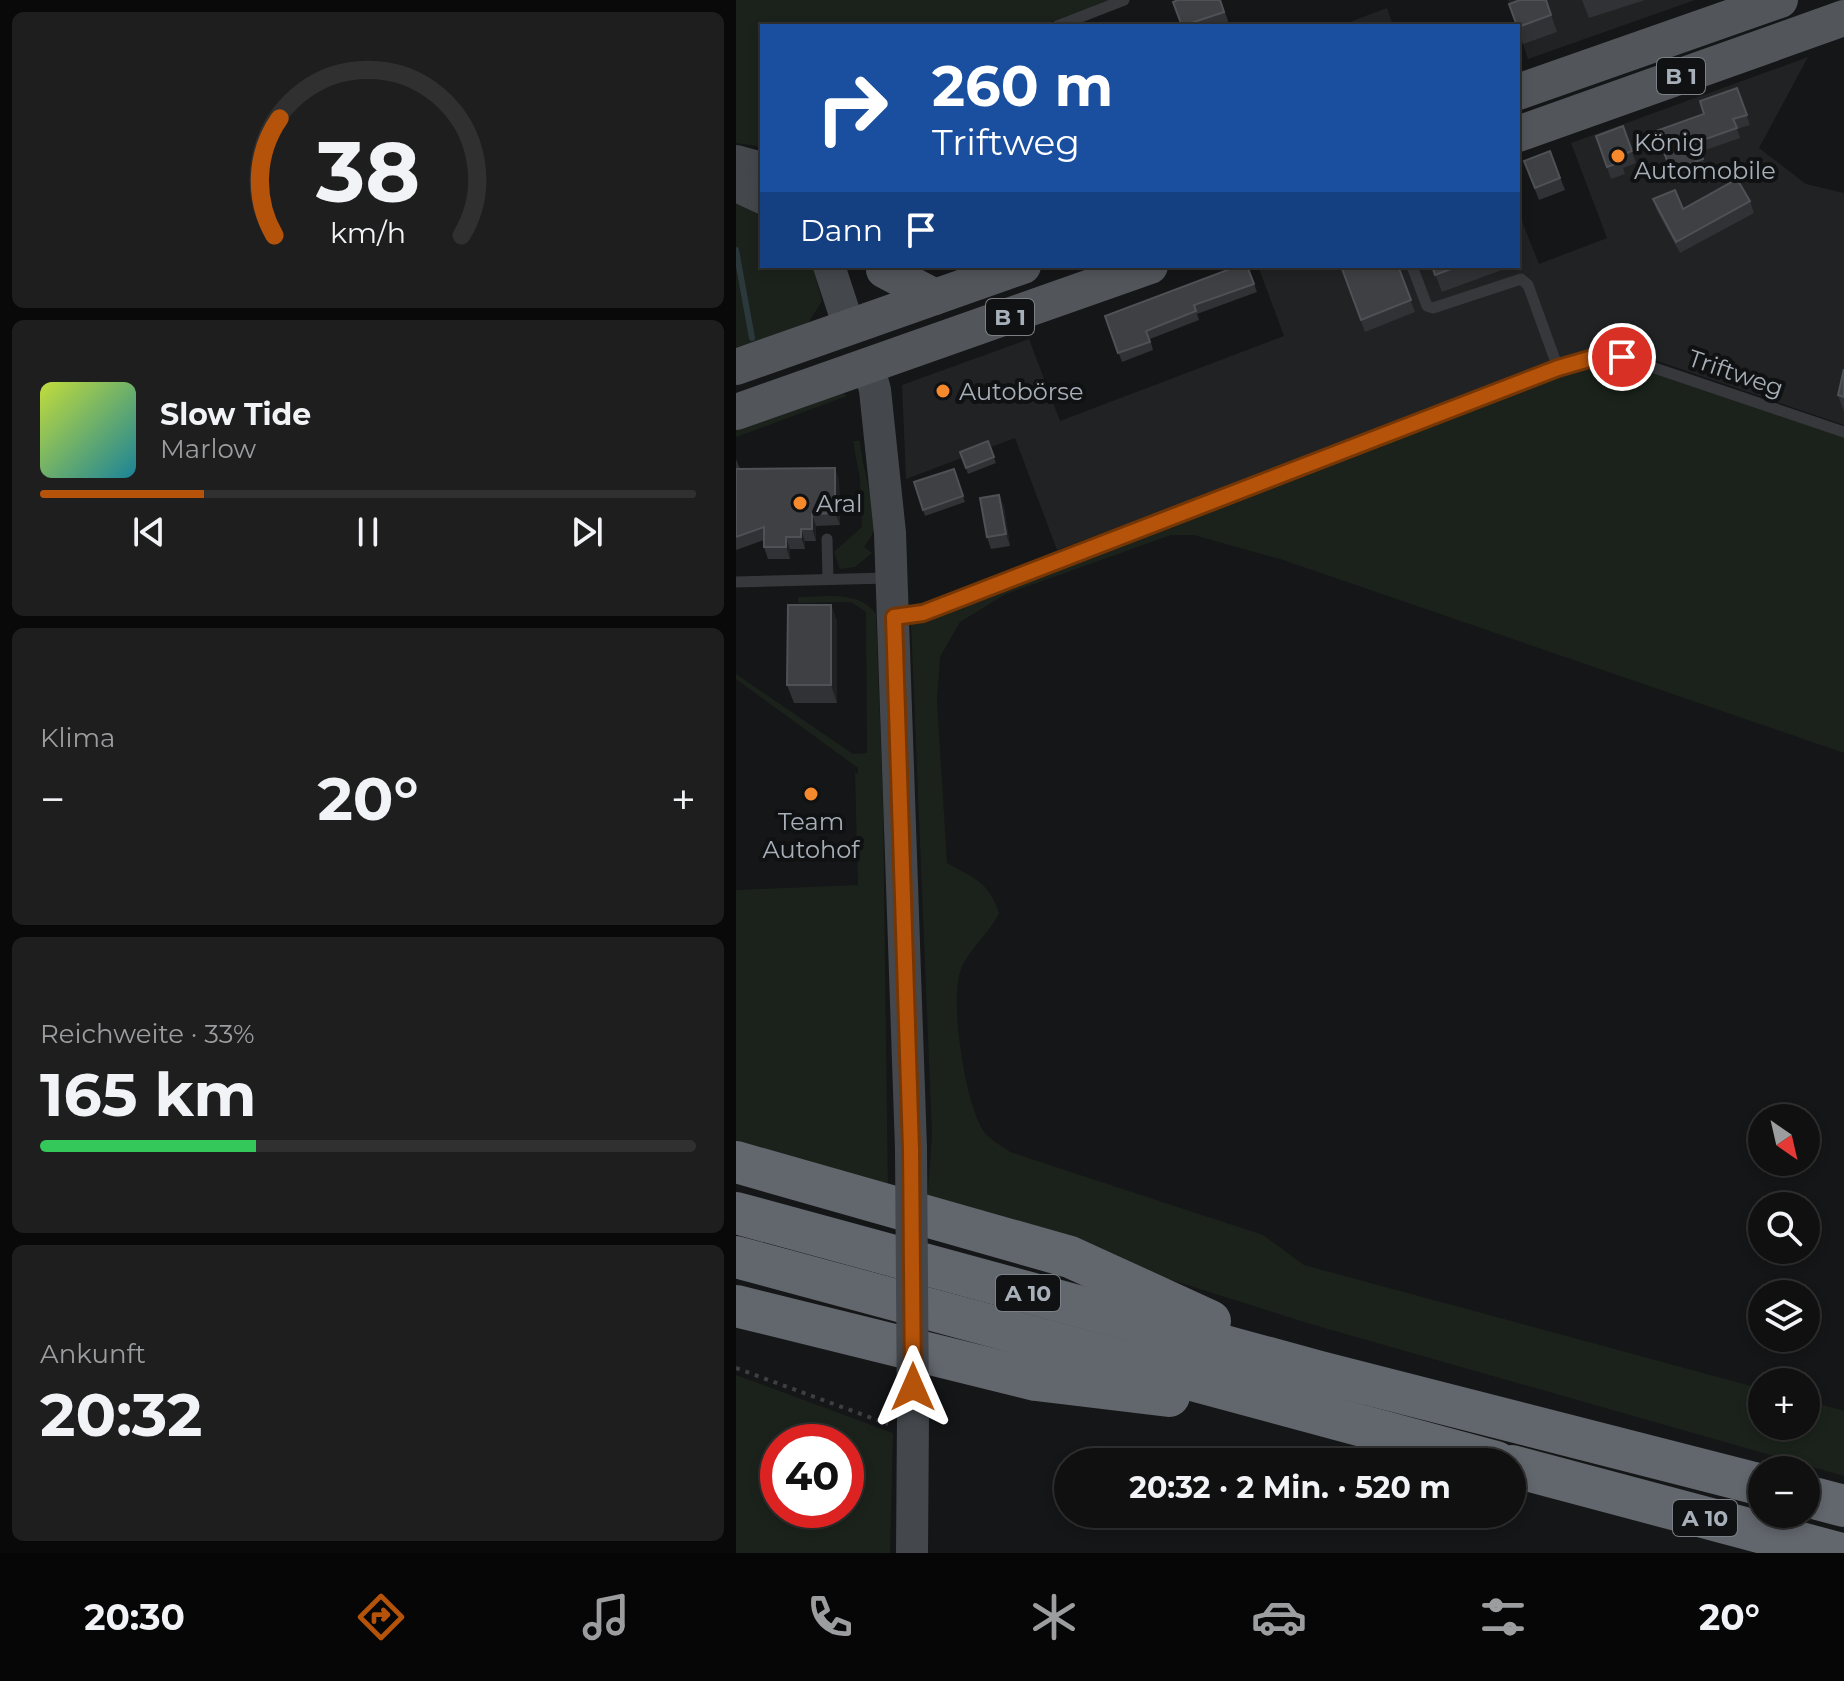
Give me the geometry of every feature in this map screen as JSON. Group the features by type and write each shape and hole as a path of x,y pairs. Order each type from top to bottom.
{"highway":[{"path":"736,1162 1070,1257 1320,1372"},
{"name":"A 10","path":"736,1213 1320,1372 1748,1481"},
{"name":"A 10","path":"736,1257 1444,1448"},
{"path":"736,1306 1036,1380 1313,1413"},
{"name":"A 10","path":"1526,1470 1838,1553"},
{"path":"1820,1500 1844,1506"}],"main road":[{"name":"B 1","path":"1520,91 1780,0"},
{"name":"B 1","path":"1520,133 1844,18"},
{"path":"883,268 935,297"},
{"name":"B 1","path":"736,367 1017,268"},
{"name":"B 1","path":"736,412 1144,268"},
{"path":"864,321 868,365"}],"street":[{"path":"736,161 760,167"},
{"path":"736,186 760,197"},
{"path":"830,268 864,321"},
{"path":"864,321 883,268"},
{"path":"868,365 875,390 887,487 894,617 911,1149 912,1553"}],"lane":[{"path":"1062,24 1124,0"},
{"path":"1413,268 1427,306 1433,308 1521,279 1528,285 1558,368"},
{"name":"Triftweg","path":"894,617 938,607 1558,368 1596,357 1622,357 1844,432"},
{"path":"827,539 828,579"},
{"path":"736,569 737,582 892,578"}],"path":[{"path":"736,1368 901,1428 913,1423"}],"shaded area":[{"path":"736,0 1109,0 1045,24 760,24 760,147 736,143"},
{"path":"1508,0 1695,0 1528,59 1520,35 1520,24 1516,24"},
{"path":"1387,8 1392,24 1344,24"},
{"path":"1808,57 1759,148 1806,184 1844,193 1844,425 1596,340 1594,347 1462,399 1057,550 1015,438 906,479 902,385 1029,339 1060,421 1284,336 1259,268 1520,268 1520,216 1539,264 1607,238 1571,143"},
{"path":"736,200 760,211 760,268 814,268 822,301 805,328 736,355"},
{"path":"1599,360 1622,361 1844,437 1844,753 1283,560 1194,535 1171,535 1006,594 960,622 940,657 937,701 947,863 985,887 999,913 961,969 957,1004 965,1078 985,1133 1010,1152 1263,1235 1304,1265 1748,1385 1748,1440 1820,1440 1820,1404 1844,1411 1844,1476 1820,1469 1820,1456 1774,1456 1314,1325 927,1203 932,1134 911,624 1569,367"},
{"path":"840,391 847,396 736,437 736,424"},
{"path":"853,441 860,441 874,513 874,530 864,547 872,553 855,567 840,569 834,552 862,527 860,479"},
{"path":"798,597 851,598 869,606 876,614 883,806 888,1194 736,1143 736,890 858,885 855,772 858,774 858,768 736,679 736,674 853,754 867,753 866,612 851,602 798,603"},
{"path":"736,1375 893,1433 890,1553 736,1553"}],"building":[{"path":"1220,0 1224,12 1181,24 1173,2"},
{"path":"1520,0 1546,0 1551,15 1520,26 1509,4"},
{"path":"1737,88 1747,115 1733,119 1737,128 1697,142 1703,159 1671,171 1656,131 1704,114 1700,101"},
{"path":"1623,126 1632,151 1619,156 1621,162 1607,167 1596,136"},
{"path":"1550,151 1560,178 1535,188 1524,161"},
{"path":"1737,179 1750,201 1676,242 1653,199 1675,190 1683,209"},
{"path":"1233,268 1248,268 1254,284 1194,305 1196,311 1146,331 1150,342 1118,353 1105,316"},
{"path":"1342,268 1399,268 1411,300 1361,320"},
{"path":"1433,268 1454,268 1435,275"},
{"path":"1844,369 1844,397 1838,395"},
{"path":"988,441 994,457 966,468 960,452"},
{"path":"835,468 835,513 812,514 812,529 801,529 801,537 786,537 786,547 764,547 764,527 736,537 736,469"},
{"path":"954,469 963,496 923,510 914,482"},
{"path":"999,495 1006,534 987,537 980,498"},
{"path":"788,605 831,605 831,685 787,685"}],"waterway":[{"path":"736,250 752,338"}],"place":[{"name":"König Automobile","path":"1618,156"},
{"name":"Autobörse","path":"943,391"},
{"name":"Aral","path":"800,503"},
{"name":"Team Autohof","path":"811,794"}],"route":[{"path":"913,1387 911,1149 894,617 923,613 1558,368 1596,357 1622,357"}]}
